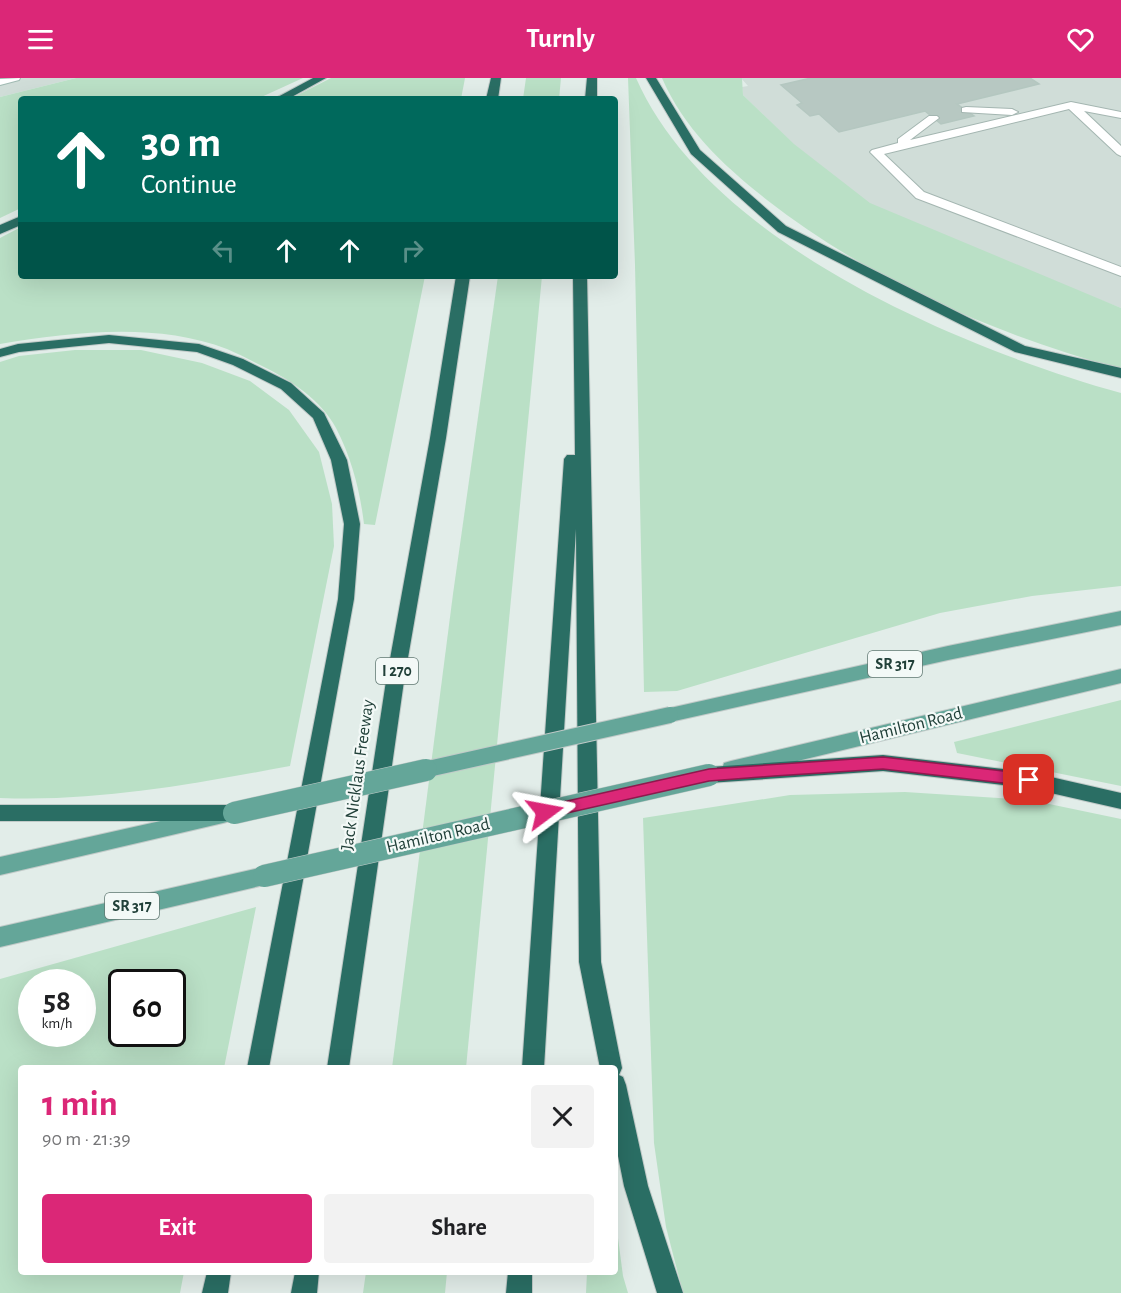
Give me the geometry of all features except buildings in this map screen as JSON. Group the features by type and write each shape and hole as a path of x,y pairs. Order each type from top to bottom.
{"highway":[{"path":"286,96 321,78"},
{"path":"493,96 496,78"},
{"path":"591,96 592,78"},
{"path":"651,78 695,152 782,229 1020,349 1121,373"},
{"path":"0,230 18,221"},
{"name":"Jack Nicklaus Freeway","path":"338,1065 395,681 464,279"},
{"path":"533,1065 574,424 580,279"},
{"path":"580,279 590,962 610,1065"},
{"path":"0,353 18,348 110,339 199,348 238,362 286,386 319,416 339,460 352,524 346,599 259,1065"},
{"path":"709,775 883,763 1029,780 1121,801"},
{"path":"0,813 234,813"},
{"path":"618,1099 636,1186 670,1293"},
{"path":"215,1293 218,1275"},
{"path":"304,1293 307,1275"},
{"path":"519,1293 520,1275"}],"main road":[{"path":"0,82 15,78"},
{"path":"1071,105 1121,152"},
{"path":"1121,115 1071,105 876,152 920,195 1121,272"},
{"path":"966,110 1036,112"},
{"path":"896,146 933,118"},
{"name":"SR 317","path":"0,866 948,652 1121,618"},
{"name":"Hamilton Road","path":"0,937 709,775 1121,676"}],"shaded area":[{"path":"0,78 76,78 0,97"},
{"path":"741,78 1121,78 1121,308 867,209 839,180 793,144 743,95 742,87 748,86"}],"green space":[{"path":"76,78 303,78 264,96 18,96 18,209 0,218 0,97"},
{"path":"331,78 465,78 462,96 296,96"},
{"path":"526,78 561,78 559,96 523,96"},
{"path":"628,78 636,78 671,137 719,190 778,238 844,280 914,316 986,347 1056,373 1121,393 1121,586 1032,596 940,613 677,691 644,692 635,265"},
{"path":"662,78 742,78 743,95 794,144 870,203 1121,308 1121,369 981,322 891,280 848,256 767,200 721,160 682,114"},
{"path":"18,229 18,279 424,279 375,525 364,524 358,487 351,463 336,428 323,409 295,385 241,355 200,341 143,332 85,333 0,344 0,238"},
{"path":"498,279 542,279 466,1065 392,1065 453,594"},
{"path":"75,350 141,350 202,363 250,381 289,410 319,452 332,504 334,546 290,766 182,785 110,794 37,799 0,798 0,362 19,356"},
{"path":"1121,700 1121,786 957,753 954,742"},
{"path":"905,792 1030,800 1121,819 1121,1293 683,1293 666,1227 654,1143 643,818 790,795"},
{"path":"256,907 225,1065 18,1065 18,1275 183,1275 180,1293 0,1293 0,979 18,974 18,1047 96,1047 96,969 36,969"},
{"path":"618,1238 623,1276 628,1293 586,1293 587,1275 618,1275"},
{"path":"366,1275 447,1275 445,1293 363,1293"}],"route":[{"path":"545,812 709,775 774,770 883,763 1029,780"}]}
